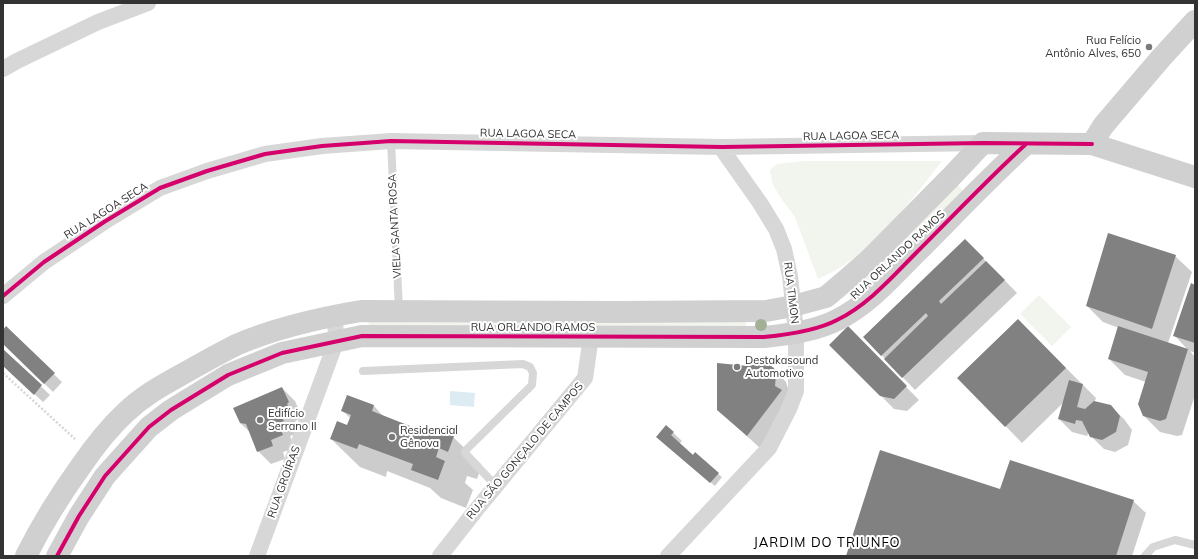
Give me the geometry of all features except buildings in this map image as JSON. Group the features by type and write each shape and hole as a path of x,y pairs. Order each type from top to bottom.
{"street":[{"path":"3,69 98,22 148,3"},
{"path":"1092,144 1103,126 1195,21"},
{"name":"RUA LAGOA SECA","path":"3,296 44,262 104,222 160,188 207,171 265,154 322,146 391,141 722,147 983,143 1092,144 1195,177"},
{"name":"RUA ORLANDO RAMOS","path":"26,556 49,512 98,442 125,413 150,392 236,345 277,330 361,311 766,311 793,306 826,297 845,281 870,259 983,143"},
{"name":"RUA ORLANDO RAMOS","path":"57,556 79,516 105,476 149,427 171,410 228,375 282,353 362,336 764,337 796,332 830,324 861,304 890,278 1026,144"},
{"name":"RUA TIMON","path":"668,556 769,448 789,409 796,390 796,332 788,265 784,249 776,229 722,147"},
{"name":"RUA GROÍRAS","path":"257,556 336,342 335,316"},
{"name":"RUA SÃO GONÇALO DE CAMPOS","path":"440,556 585,378 591,337"}],"lane":[{"name":"VIELA SANTA ROSA","path":"391,141 399,311"},
{"path":"363,371 523,364 530,367 533,373 532,385 466,450 465,453 496,486"},
{"path":"1145,556 1153,546 1175,540 1195,545"}],"path":[{"path":"3,373 91,452"}],"shaded area":[{"path":"804,161 942,161 902,211 871,244 836,270 818,279 795,217 782,200 772,183 770,170 777,164"},
{"path":"956,183 966,193 857,298 849,287"},
{"path":"1039,295 1071,327 1052,346 1020,314"},
{"path":"368,316 746,318 746,331 369,329"},
{"path":"450,391 475,393 474,407 450,405"}],"cycle path":[{"path":"3,296 44,262 104,222 160,188 207,171 265,154 322,146 391,141 722,147 983,143 1092,144"},
{"path":"57,556 79,516 105,476 149,427 171,410 228,375 282,353 362,336 764,337 821,327 848,314 869,299 1026,144"}],"place":[{"name":"Rua Felício Antônio Alves, 650","path":"1149,47"},
{"name":"Destakasound Automotivo","path":"737,367"},
{"name":"Edifício Serrano II","path":"260,420"},
{"name":"Residencial Gênova","path":"392,437"}],"district":[{"name":"JARDIM DO TRIUNFO","path":"827,543"}]}
